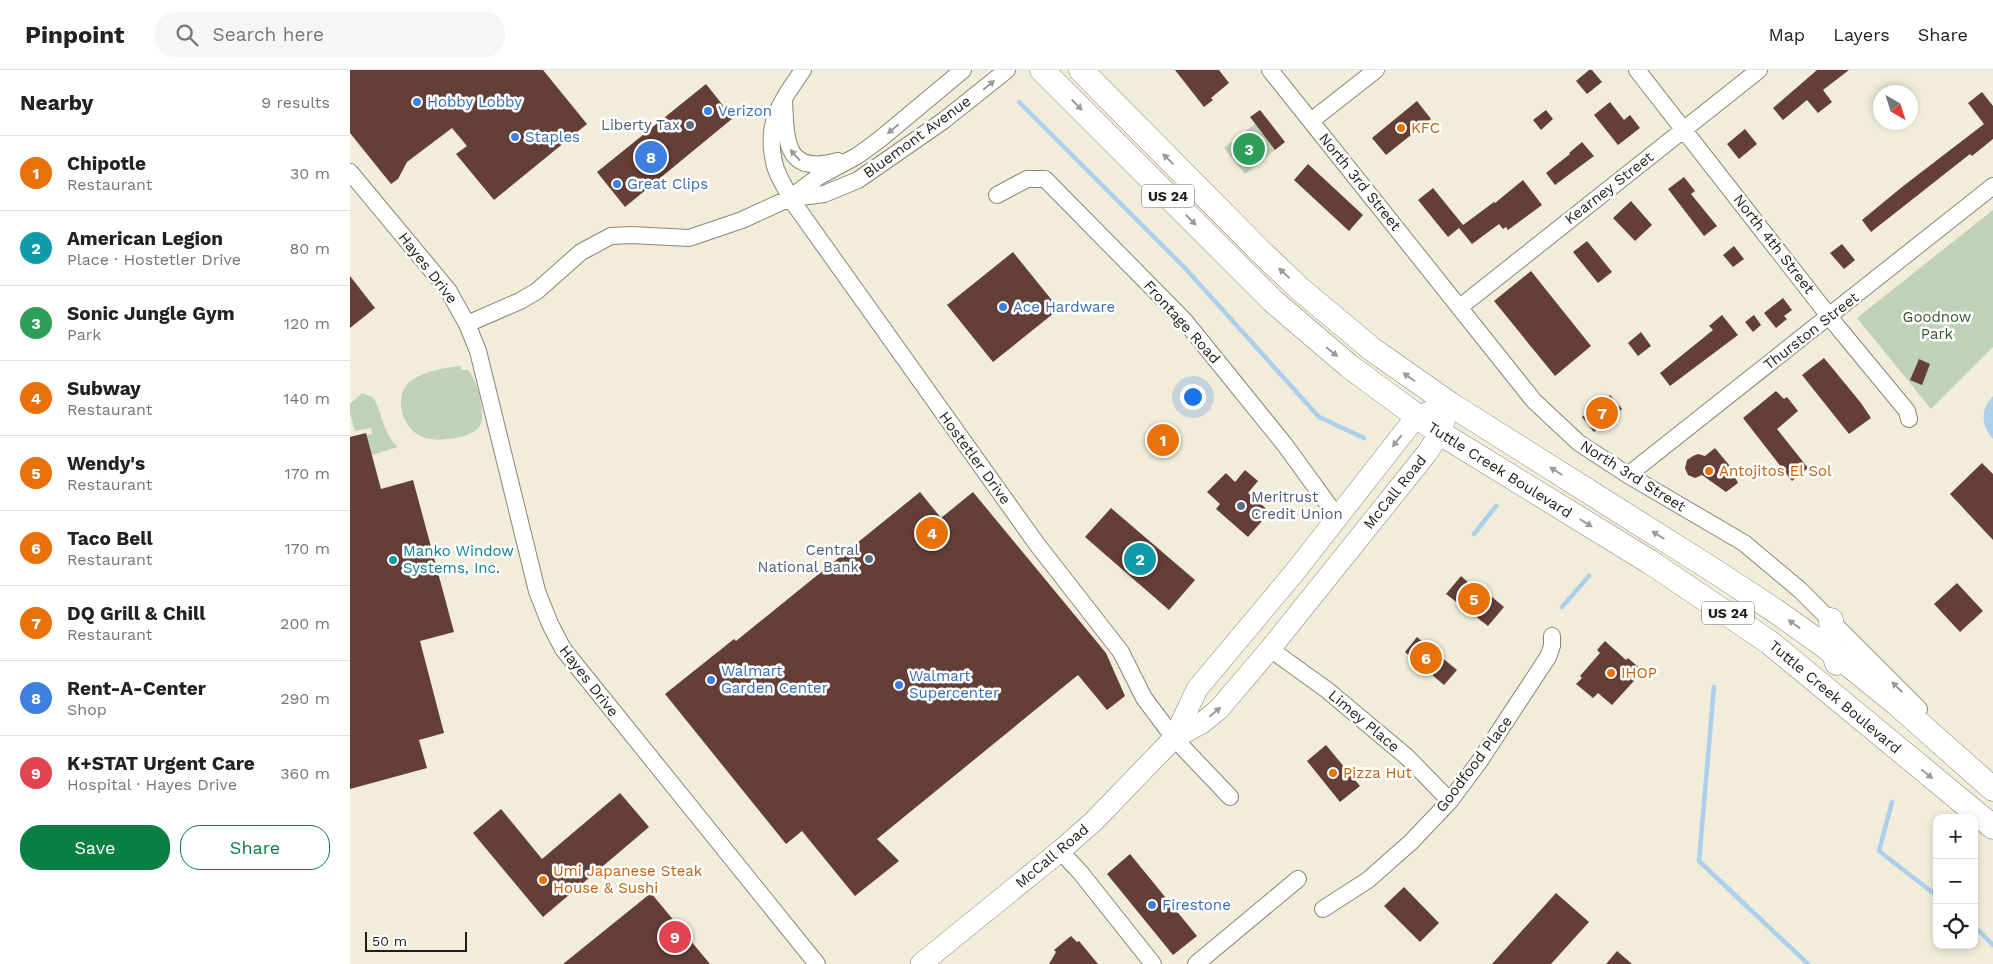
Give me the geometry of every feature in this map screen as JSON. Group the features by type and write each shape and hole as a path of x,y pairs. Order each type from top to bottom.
{"highway":[{"name":"Tuttle Creek Boulevard","path":"1042,70 1273,300 1317,340 1416,417 1714,604 1769,642 1993,827"},
{"name":"Tuttle Creek Boulevard","path":"1081,70 1260,251 1300,289 1373,350 1450,404 1713,570 1833,652 1897,704 1985,782"},
{"path":"1831,620 1833,652 1845,684 1858,703 1897,749"}],"main road":[{"path":"1416,417 1450,404"},
{"name":"McCall Road","path":"921,964 1094,821 1174,738 1202,723 1219,709 1270,649 1427,453 1440,433 1450,404"},
{"name":"McCall Road","path":"1174,738 1197,689 1294,573 1416,417"},
{"path":"1307,601 1324,559 1338,532 1338,518"},
{"path":"1270,649 1264,639 1267,627 1278,610 1294,573"}],"street":[{"path":"802,70 784,97 786,134 790,150 799,160 813,166 829,164 857,156"},
{"name":"Bluemont Avenue","path":"467,324 520,301 537,291 581,252 611,236 631,235 689,238 742,220 790,198 818,177 857,156 879,140 963,70"},
{"name":"Bluemont Avenue","path":"790,198 824,194 858,180 943,122 1007,70"},
{"name":"North 3rd Street","path":"1270,70 1534,401 1579,443 1628,475 1744,543 1800,590 1946,737 1985,782"},
{"path":"1311,121 1376,70"},
{"name":"North 4th Street","path":"1637,70 1829,316 1907,411 1909,419"},
{"name":"Kearney Street","path":"1460,307 1759,70"},
{"name":"Hostetler Drive","path":"784,97 775,114 771,139 775,167 790,198 1036,543 1121,652 1144,698 1174,738 1230,798"},
{"name":"Hayes Drive","path":"350,172 448,290 467,324 478,351 537,591 562,649 817,964"},
{"name":"Frontage Road","path":"997,195 1027,179 1045,179 1184,320 1285,445 1338,518"},
{"name":"Thurston Street","path":"1628,475 1993,186"},
{"name":"Goodfood Place","path":"1323,910 1368,880 1411,842 1450,800 1494,739 1548,657 1552,646 1552,636"},
{"name":"Limey Place","path":"1270,649 1327,690 1400,751 1450,800"},
{"path":"1060,851 1080,872 1153,964"},
{"path":"1196,964 1298,879"}],"green space":[{"path":"1255,124 1275,150 1245,174 1224,148"},
{"name":"Goodnow Park","path":"1993,210 1993,347 1931,409 1857,318"},
{"path":"461,366 462,370 468,370 471,374 478,390 482,418 478,428 464,436 444,439 428,439 415,433 404,419 402,410 401,401 407,385 425,373"},
{"path":"362,393 373,397 389,436 398,447 372,455 366,435 372,434 371,428 355,431 350,413 350,404"}],"water":[{"path":"1993,396 1993,439 1984,423 1984,412"}],"building":[{"path":"350,70 543,70 587,124 494,200 456,154 467,146 452,128 407,162 398,179 391,184 350,133"},
{"path":"1175,70 1219,70 1229,83 1211,98 1213,100 1204,107"},
{"path":"1589,70 1592,70 1602,82 1587,94 1576,81"},
{"path":"1817,70 1849,70 1823,90 1832,102 1818,113 1807,100 1783,120 1773,108"},
{"path":"706,84 733,118 625,207 597,172"},
{"path":"1982,92 1993,106 1993,139 1972,156 1970,154 1871,232 1862,220 1984,124 1968,103"},
{"name":"KFC","path":"1417,101 1431,119 1386,155 1372,138"},
{"path":"1610,102 1624,120 1630,115 1640,128 1618,145 1594,115"},
{"path":"1260,110 1285,142 1275,150 1250,117"},
{"path":"1546,110 1553,119 1541,130 1533,120"},
{"path":"1745,129 1757,144 1739,159 1727,144"},
{"path":"1582,142 1594,156 1555,185 1546,173"},
{"path":"1308,164 1363,215 1349,231 1294,180"},
{"path":"1684,177 1695,191 1691,194 1717,226 1704,236 1668,189"},
{"path":"1523,180 1542,205 1508,230 1506,227 1503,229 1499,224 1472,244 1459,228 1448,237 1418,200 1433,188 1463,225 1495,203"},
{"path":"1631,201 1652,225 1635,241 1613,218"},
{"path":"1587,241 1612,272 1598,283 1573,252"},
{"path":"1842,244 1855,260 1844,269 1830,253"},
{"path":"1734,246 1744,259 1733,267 1723,255"},
{"name":"Ace Hardware","path":"1013,252 1059,309 993,362 947,305"},
{"path":"1531,271 1591,346 1555,376 1494,301"},
{"path":"350,276 375,308 350,328"},
{"path":"1783,298 1792,310 1784,316 1787,319 1776,328 1764,313"},
{"path":"1722,315 1738,335 1670,386 1660,373 1713,330 1709,326"},
{"path":"1754,315 1761,325 1753,332 1745,322"},
{"path":"1641,332 1651,346 1638,356 1628,343"},
{"path":"1824,358 1871,418 1849,434 1802,375"},
{"path":"1919,359 1930,364 1922,385 1910,380"},
{"path":"1776,391 1784,399 1787,397 1798,411 1777,429 1808,468 1792,481 1743,418"},
{"path":"1610,395 1622,409 1594,432 1582,417"},
{"name":"Manko Window Systems, Inc.","path":"366,433 381,489 413,480 454,632 420,641 444,733 419,740 427,768 350,789 350,437"},
{"name":"Antojitos El Sol","path":"1715,448 1729,465 1738,483 1726,492 1702,475 1695,478 1688,475 1685,468 1687,460 1693,456 1698,454 1705,456"},
{"path":"1982,463 1993,474 1993,540 1950,494"},
{"name":"Meritrust Credit Union","path":"1245,470 1258,481 1248,493 1270,512 1248,537 1216,509 1220,504 1207,492 1226,473 1235,482"},
{"name":"Walmart Supercenter","path":"920,492 941,518 973,492 1106,653 1125,696 1107,710 1078,675 877,839 899,861 855,896 802,831 786,844 665,694 734,639 736,641"},
{"path":"1111,508 1195,580 1169,610 1085,537"},
{"path":"1461,576 1471,585 1474,582 1504,607 1488,626 1446,594"},
{"path":"1957,583 1983,611 1960,632 1934,604"},
{"path":"1417,637 1457,670 1444,685 1405,652"},
{"name":"IHOP","path":"1605,641 1626,660 1628,658 1643,671 1612,705 1598,693 1593,698 1576,684 1582,678 1580,676 1600,653 1597,650"},
{"name":"Pizza Hut","path":"1326,745 1360,786 1340,802 1307,761"},
{"path":"620,793 649,827 543,917 473,833 501,809 542,859"},
{"name":"Firestone","path":"1130,854 1197,936 1173,955 1107,874"},
{"path":"1404,887 1439,923 1420,942 1384,906"},
{"path":"651,893 710,964 563,964"},
{"path":"1556,893 1589,922 1551,964 1492,964"},
{"path":"1071,936 1077,942 1079,941 1098,964 1049,964 1056,952 1054,950"},
{"path":"1617,951 1632,964 1606,964"}],"waterway":[{"path":"1019,102 1185,268 1319,417 1364,438"},
{"path":"1474,534 1496,506"},
{"path":"1562,607 1589,576"},
{"path":"1714,687 1699,861 1808,964"},
{"path":"1892,802 1879,851 1933,893"},
{"path":"1978,930 1993,945"}],"place":[{"name":"Hobby Lobby","path":"417,102"},
{"name":"Verizon","path":"708,111"},
{"name":"Liberty Tax","path":"690,125"},
{"name":"KFC","path":"1401,128"},
{"name":"Staples","path":"515,137"},
{"name":"Sonic Jungle Gym","path":"1249,149"},
{"name":"Rent-A-Center","path":"651,157"},
{"name":"Great Clips","path":"617,184"},
{"name":"Ace Hardware","path":"1003,307"},
{"name":"DQ Grill & Chill","path":"1602,413"},
{"name":"Chipotle","path":"1163,440"},
{"name":"Antojitos El Sol","path":"1709,471"},
{"name":"Meritrust Credit Union","path":"1241,506"},
{"name":"Subway","path":"932,533"},
{"name":"Central National Bank","path":"869,559"},
{"name":"American Legion","path":"1140,559"},
{"name":"Manko Window Systems, Inc.","path":"393,560"},
{"name":"Wendy's","path":"1474,599"},
{"name":"Taco Bell","path":"1426,658"},
{"name":"IHOP","path":"1611,673"},
{"name":"Walmart Garden Center","path":"711,680"},
{"name":"Walmart Supercenter","path":"899,685"},
{"name":"Pizza Hut","path":"1333,773"},
{"name":"Umi Japanese Steak House & Sushi","path":"543,880"},
{"name":"Firestone","path":"1152,905"},
{"name":"K+STAT Urgent Care","path":"675,937"}]}
